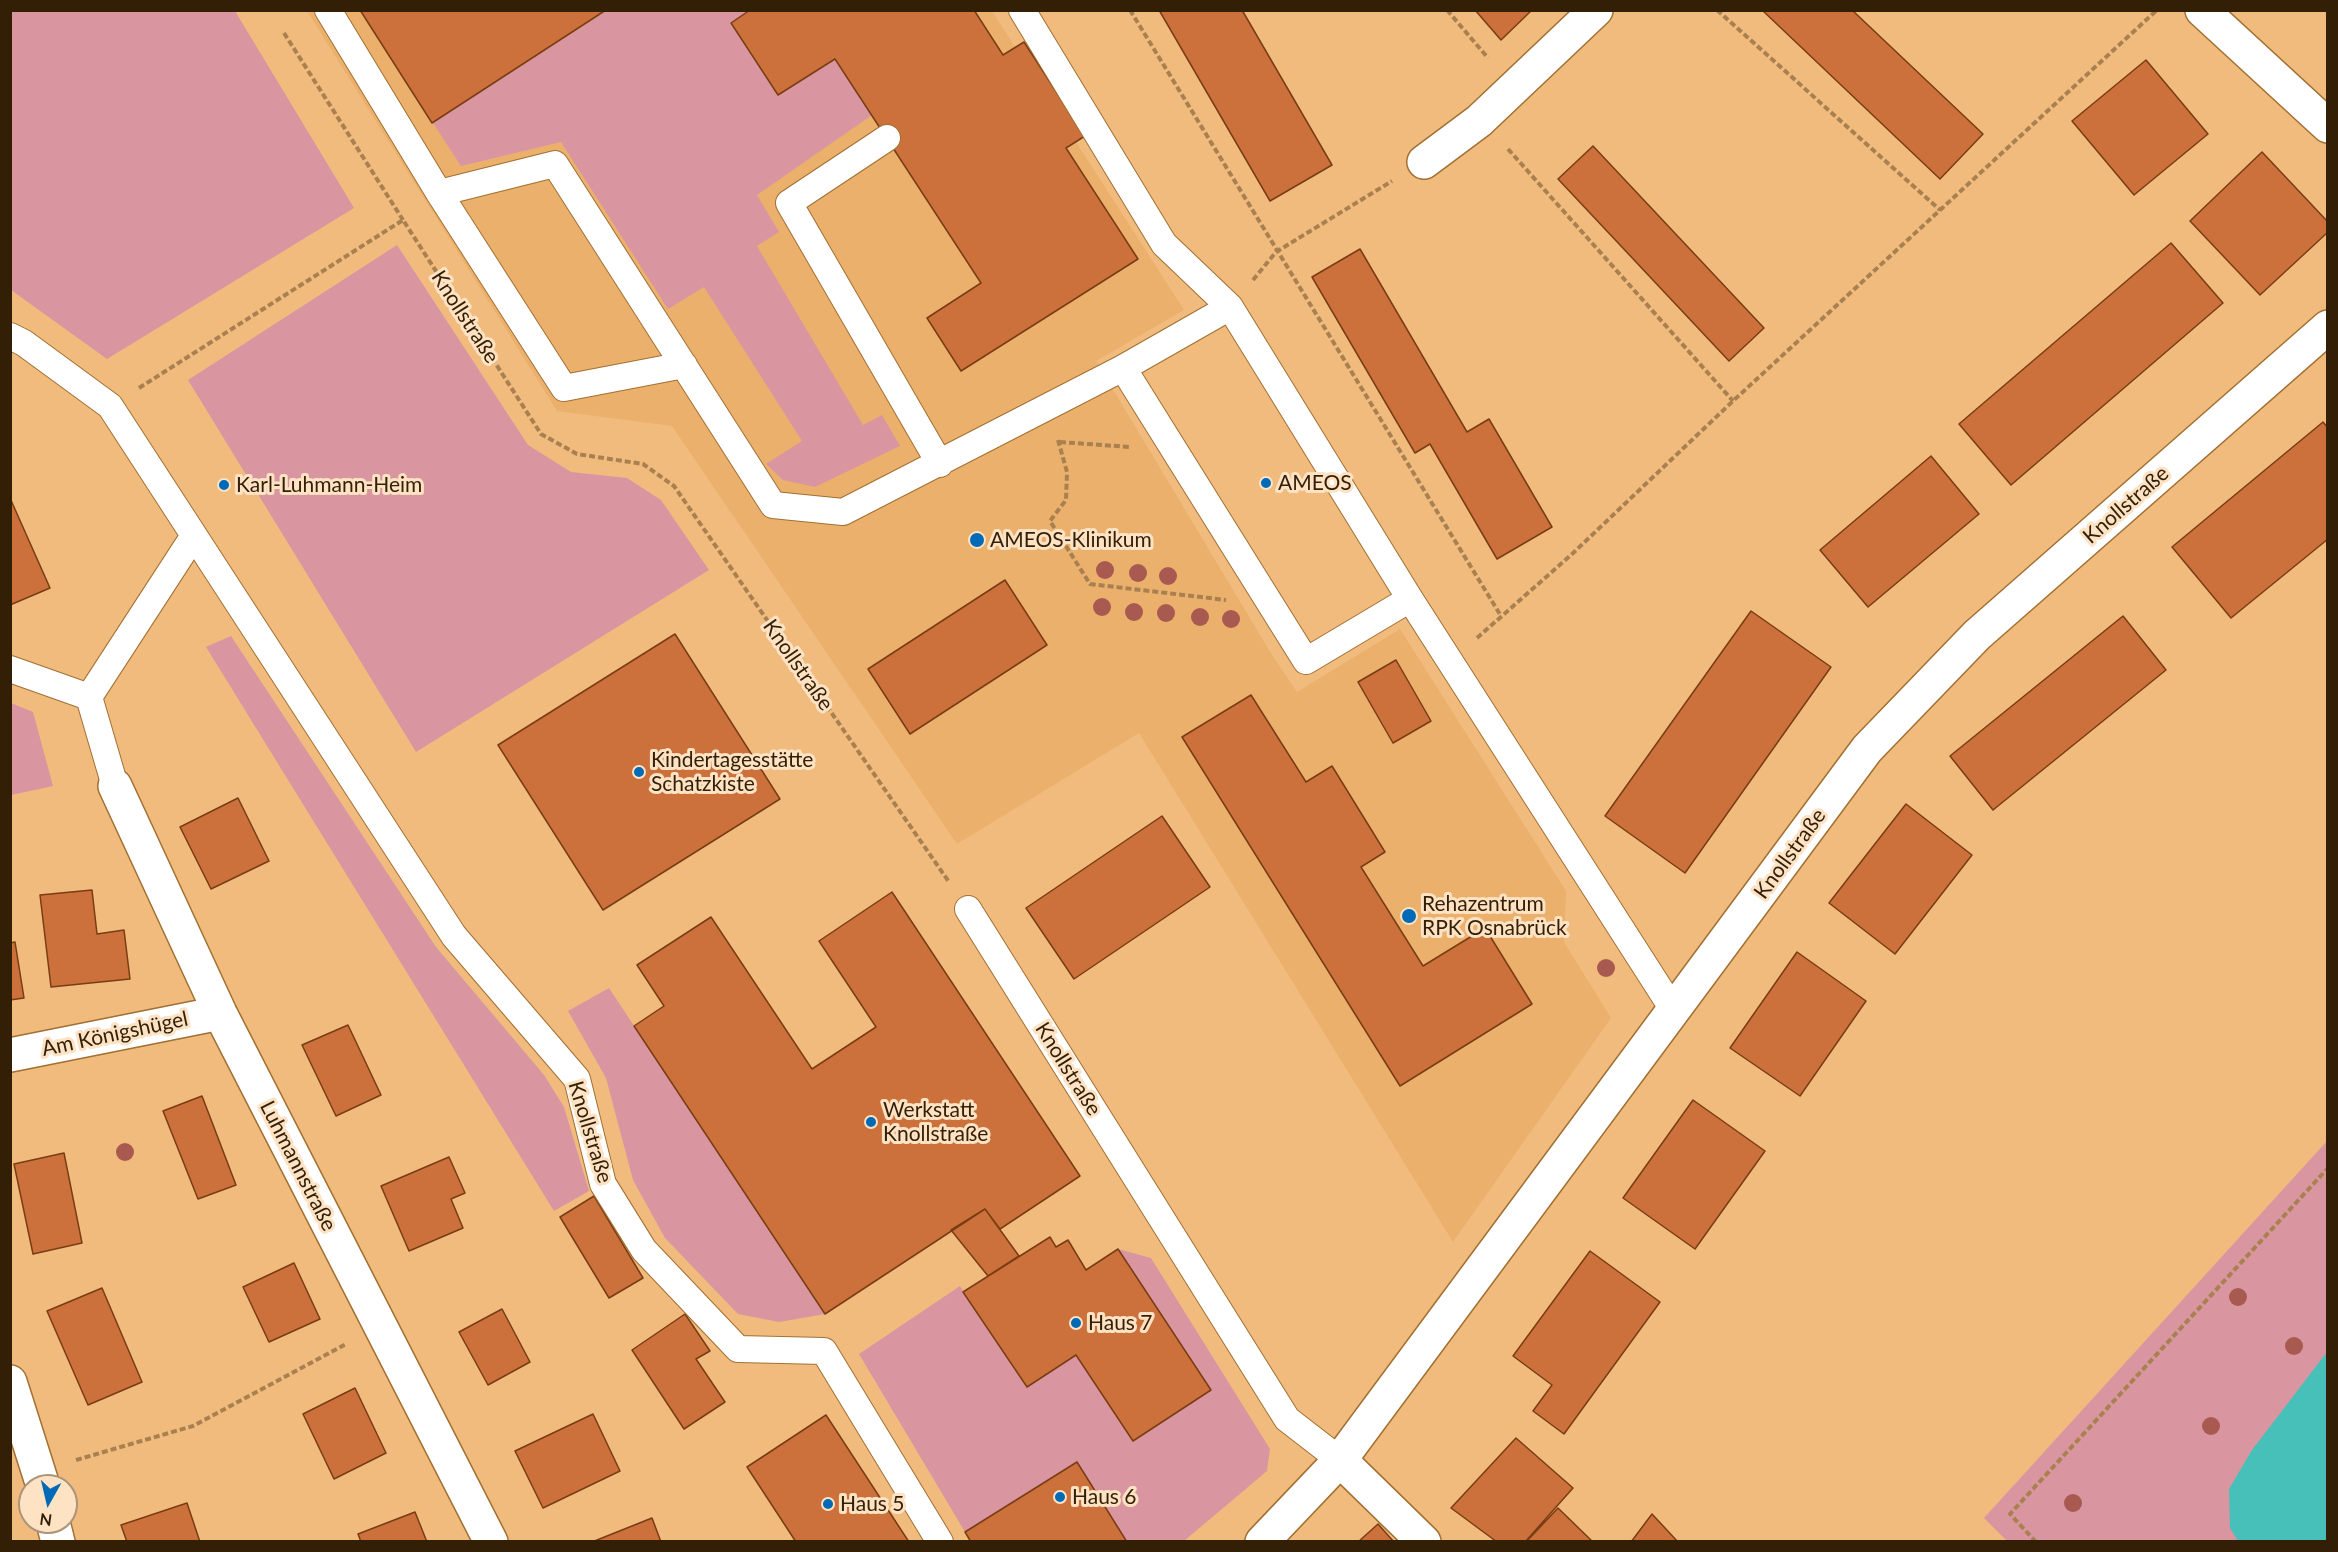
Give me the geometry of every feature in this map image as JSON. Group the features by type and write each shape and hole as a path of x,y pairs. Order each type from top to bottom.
{"street":[{"path":"1424,162 1479,121 1596,10"},
{"path":"2202,10 2328,126"},
{"name":"Knollstraße","path":"1262,1542 1340,1460 1867,749 1977,635 2328,327"},
{"name":"Luhmannstraße","path":"115,786 220,1012 378,1326 491,1542"},
{"name":"Am Königshügel","path":"10,1056 220,1012"},
{"path":"10,1382 39,1474"},
{"path":"1340,1460 1424,1542"}],"lane":[{"path":"328,10 439,193 564,388 684,365"},
{"path":"1022,10 1164,244 1230,307 1410,599 1674,1011"},
{"path":"886,138 789,203 940,464"},
{"path":"439,193 555,164 773,504 843,512 1123,368 1230,307"},
{"name":"Knollstraße","path":"10,336 24,343 110,406 454,936 577,1079 603,1184 644,1250 738,1349 824,1352 940,1542"},
{"path":"1123,368 1306,662 1410,599"},
{"path":"115,786 89,697 193,537"},
{"path":"10,669 89,697"},
{"name":"Knollstraße","path":"968,909 1287,1419 1340,1460"}],"path":[{"path":"1130,10 1276,252 1501,616 1571,555 1733,401 2157,10"},
{"path":"1447,10 1514,87"},
{"path":"1717,10 1940,210"},
{"name":"Knollstraße","path":"284,33 541,434 577,454 643,464 674,486 968,909"},
{"path":"1479,121 1509,150 1733,401"},
{"path":"1276,252 1424,162"},
{"path":"110,406 403,220"},
{"path":"1042,410 1059,442 1067,472 1066,500 1050,521 1090,584 1271,605"},
{"path":"1059,442 1174,450"},
{"path":"2036,1542 2010,1514 2328,1168"},
{"path":"52,1474 193,1426 378,1326"}],"shaded area":[{"path":"11,10 235,11 354,208 107,359 11,290"},
{"name":"AMEOS-Klinikum","path":"307,11 992,11 1184,310 1096,361 1272,655 1297,692 1400,629 1566,891 1564,942 1611,1018 1453,1242 1139,733 957,844 672,426 557,411"},
{"path":"606,11 750,11 731,23 778,95 835,59 872,115 757,195 779,232 757,246 863,425 882,415 900,446 815,487 783,480 766,464 802,441 704,287 668,309 561,142 461,166 433,123"},
{"path":"397,245 528,445 571,472 627,478 661,500 709,570 416,752 188,380"},
{"path":"231,636 436,947 544,1075 564,1107 589,1191 554,1211 206,647"},
{"path":"11,703 33,712 53,786 11,795"},
{"path":"609,988 825,1314 779,1322 738,1314 665,1238 633,1180 606,1078 568,1011"},
{"path":"2327,1141 2327,1541 2007,1541 1984,1518"},
{"path":"1118,1249 1151,1258 1270,1449 1267,1471 1184,1541 1127,1541 1077,1462 965,1532 859,1354 960,1286 1026,1387 1076,1355 1134,1441 1211,1390"}],"water":[{"path":"2327,1352 2327,1541 2238,1541 2230,1528 2229,1489 2252,1450"}],"building":[{"path":"360,10 606,10 432,123"},
{"path":"750,10 974,10 1003,55 1024,42 1085,136 1066,148 1138,259 961,371 927,318 981,283 835,59 778,95 731,23"},
{"path":"1159,10 1242,10 1332,165 1270,201"},
{"path":"1475,10 1532,10 1501,40"},
{"path":"1762,10 1852,10 1983,134 1940,179"},
{"path":"2146,60 2208,134 2134,195 2072,121"},
{"path":"1593,146 1764,328 1729,361 1558,179"},
{"path":"2262,152 2328,222 2328,232 2260,295 2190,221"},
{"path":"2171,243 2223,303 2011,485 1959,424"},
{"path":"1360,249 1467,432 1489,419 1552,527 1497,559 1430,444 1415,453 1312,277"},
{"path":"2323,422 2328,428 2328,539 2231,618 2172,547"},
{"path":"1931,456 1979,514 1868,607 1820,550"},
{"path":"10,498 50,588 10,605"},
{"path":"1005,580 1047,645 910,734 868,669"},
{"path":"1751,611 1831,667 1685,873 1605,816"},
{"path":"2123,616 2166,670 1993,810 1950,756"},
{"name":"Kindertagesstätte Schatzkiste","path":"675,634 780,799 603,910 498,745"},
{"path":"1396,660 1431,721 1393,743 1358,682"},
{"path":"1251,695 1306,782 1332,766 1385,852 1361,867 1423,966 1485,928 1532,1004 1400,1086 1182,737"},
{"path":"238,798 269,861 211,889 180,827"},
{"path":"1906,804 1972,855 1895,954 1829,903"},
{"path":"1162,816 1210,887 1074,979 1026,908"},
{"path":"92,890 97,934 124,930 130,979 51,987 40,895"},
{"name":"Werkstatt Knollstraße","path":"892,892 1080,1176 1000,1229 985,1209 825,1314 634,1026 664,1006 637,965 711,917 812,1069 876,1027 819,941"},
{"path":"15,942 24,998 10,1000 10,943"},
{"path":"1797,952 1866,1001 1800,1096 1730,1048"},
{"path":"348,1025 381,1095 336,1116 302,1045"},
{"path":"202,1096 236,1185 198,1199 163,1111"},
{"path":"1693,1100 1765,1151 1695,1249 1623,1198"},
{"path":"64,1153 82,1243 33,1254 14,1164"},
{"path":"449,1157 465,1193 451,1199 463,1228 409,1251 381,1186"},
{"path":"594,1196 643,1278 609,1298 560,1217"},
{"path":"985,1209 1019,1256 988,1276 951,1230"},
{"name":"Haus 7","path":"1050,1237 1056,1247 1068,1240 1086,1270 1118,1249 1211,1390 1133,1441 1076,1355 1027,1387 963,1292"},
{"path":"1590,1251 1660,1302 1564,1434 1533,1411 1552,1385 1513,1356"},
{"path":"294,1263 320,1319 269,1342 243,1287"},
{"path":"102,1288 142,1382 88,1405 47,1311"},
{"path":"502,1309 530,1362 488,1385 459,1332"},
{"path":"685,1314 710,1351 696,1359 725,1402 684,1429 632,1350"},
{"path":"355,1388 386,1453 334,1479 303,1414"},
{"path":"593,1414 620,1471 543,1508 515,1451"},
{"name":"Haus 5","path":"826,1415 909,1542 796,1542 747,1467"},
{"path":"1516,1438 1573,1488 1525,1542 1497,1542 1451,1508"},
{"name":"Haus 6","path":"1077,1462 1127,1542 971,1542 965,1532"},
{"path":"187,1503 200,1542 127,1542 121,1525"},
{"path":"1558,1508 1593,1542 1526,1542"},
{"path":"415,1512 427,1542 361,1542 358,1534"},
{"path":"1652,1514 1678,1542 1631,1542"},
{"path":"652,1518 661,1542 592,1542"},
{"path":"1378,1524 1394,1542 1358,1542"}],"place":[{"name":"AMEOS","path":"1266,483"},
{"name":"Karl-Luhmann-Heim","path":"224,485"},
{"name":"AMEOS-Klinikum","path":"977,540"},
{"name":"Kindertagesstätte Schatzkiste","path":"639,772"},
{"name":"Rehazentrum RPK Osnabrück","path":"1409,916"},
{"name":"Werkstatt Knollstraße","path":"871,1122"},
{"name":"Haus 7","path":"1076,1323"},
{"name":"Haus 6","path":"1060,1497"},
{"name":"Haus 5","path":"828,1504"}]}
